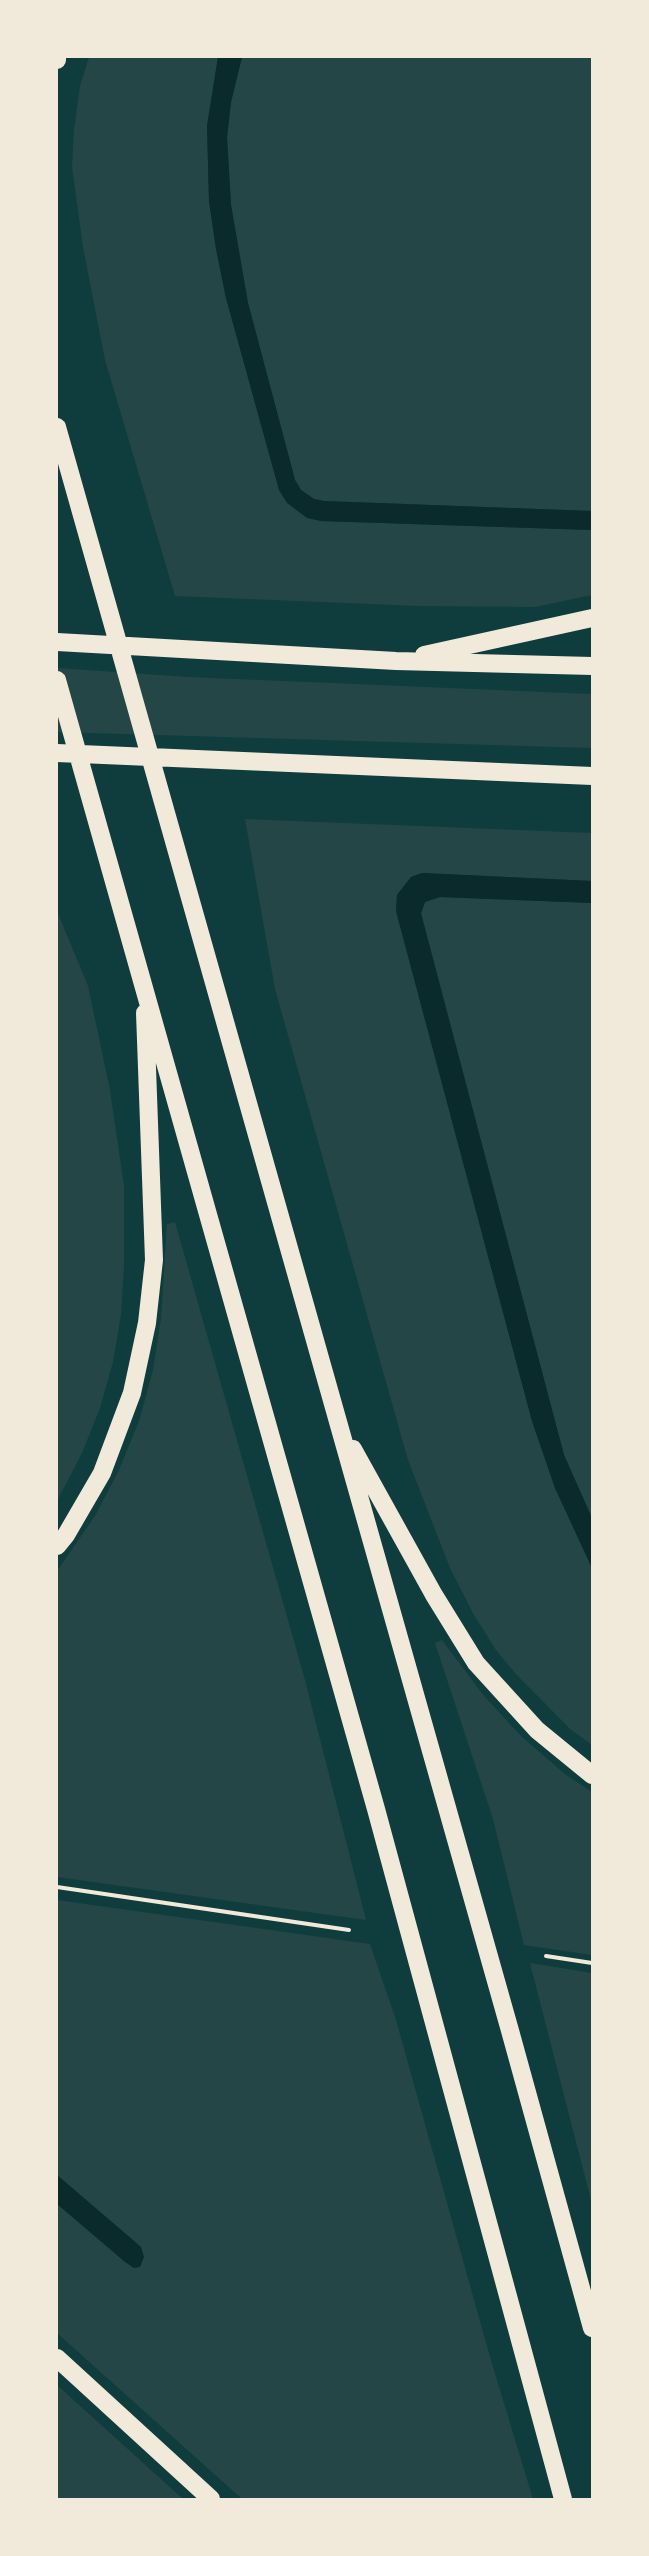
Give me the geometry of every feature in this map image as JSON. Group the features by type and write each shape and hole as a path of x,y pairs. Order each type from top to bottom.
{"highway":[{"path":"57,428 592,2328"},
{"path":"396,661 592,618"},
{"path":"57,642 396,661 592,666"},
{"path":"57,680 376,1809 563,2499"},
{"path":"57,753 592,776"},
{"path":"57,1546 102,1473 132,1393 147,1323 154,1260 144,984"},
{"path":"338,1421 434,1595 476,1663 537,1730 592,1775"},
{"path":"57,2358 212,2499"}],"path":[{"path":"57,1887 350,1930"},
{"path":"546,1956 592,1963"}],"shaded area":[{"path":"89,57 218,57 207,126 209,201 226,298 279,489 321,521 592,530 592,595 535,607 418,606 175,596 105,360 83,247 72,167 80,86"},
{"path":"218,57 242,57 231,102 227,137 231,205 248,303 295,480 301,490 314,499 324,501 592,511 592,530 321,521 307,518 287,503 279,490 226,298 216,249 209,201 207,126"},
{"path":"242,57 592,57 592,511 324,501 314,499 301,490 295,480 248,303 231,205 227,137 231,102"},
{"path":"57,668 188,677 592,694 592,748 57,732"},
{"path":"245,819 592,833 592,881 422,873 411,877 397,895 396,911 532,1421 555,1488 592,1568 592,1745 569,1728 515,1673 496,1650 474,1615 450,1568 408,1460 275,989"},
{"path":"422,873 592,881 592,903 440,897 425,902 421,913 564,1455 592,1518 592,1568 555,1488 532,1421 396,911 397,895 411,877"},
{"path":"440,897 592,903 592,1518 564,1455 422,922 421,913 425,902"},
{"path":"57,911 88,986 110,1090 124,1186 124,1266 121,1314 113,1362 100,1408 82,1453 57,1501"},
{"path":"175,1222 305,1680 366,1920 57,1877 57,1571 95,1516 119,1470 139,1421 153,1370 161,1319 167,1224"},
{"path":"442,1640 484,1696 522,1737 565,1774 592,1792 592,1955 524,1945 493,1819 435,1643"},
{"path":"57,1900 370,1944 396,2020 490,2357 533,2499 242,2499 57,2333 57,2204 134,2268 141,2247 57,2175"},
{"path":"530,1963 592,1973 592,2204 584,2173"},
{"path":"57,2175 141,2247 144,2257 140,2267 134,2268 125,2262 57,2204"},
{"path":"57,2385 183,2499 57,2499"}]}
